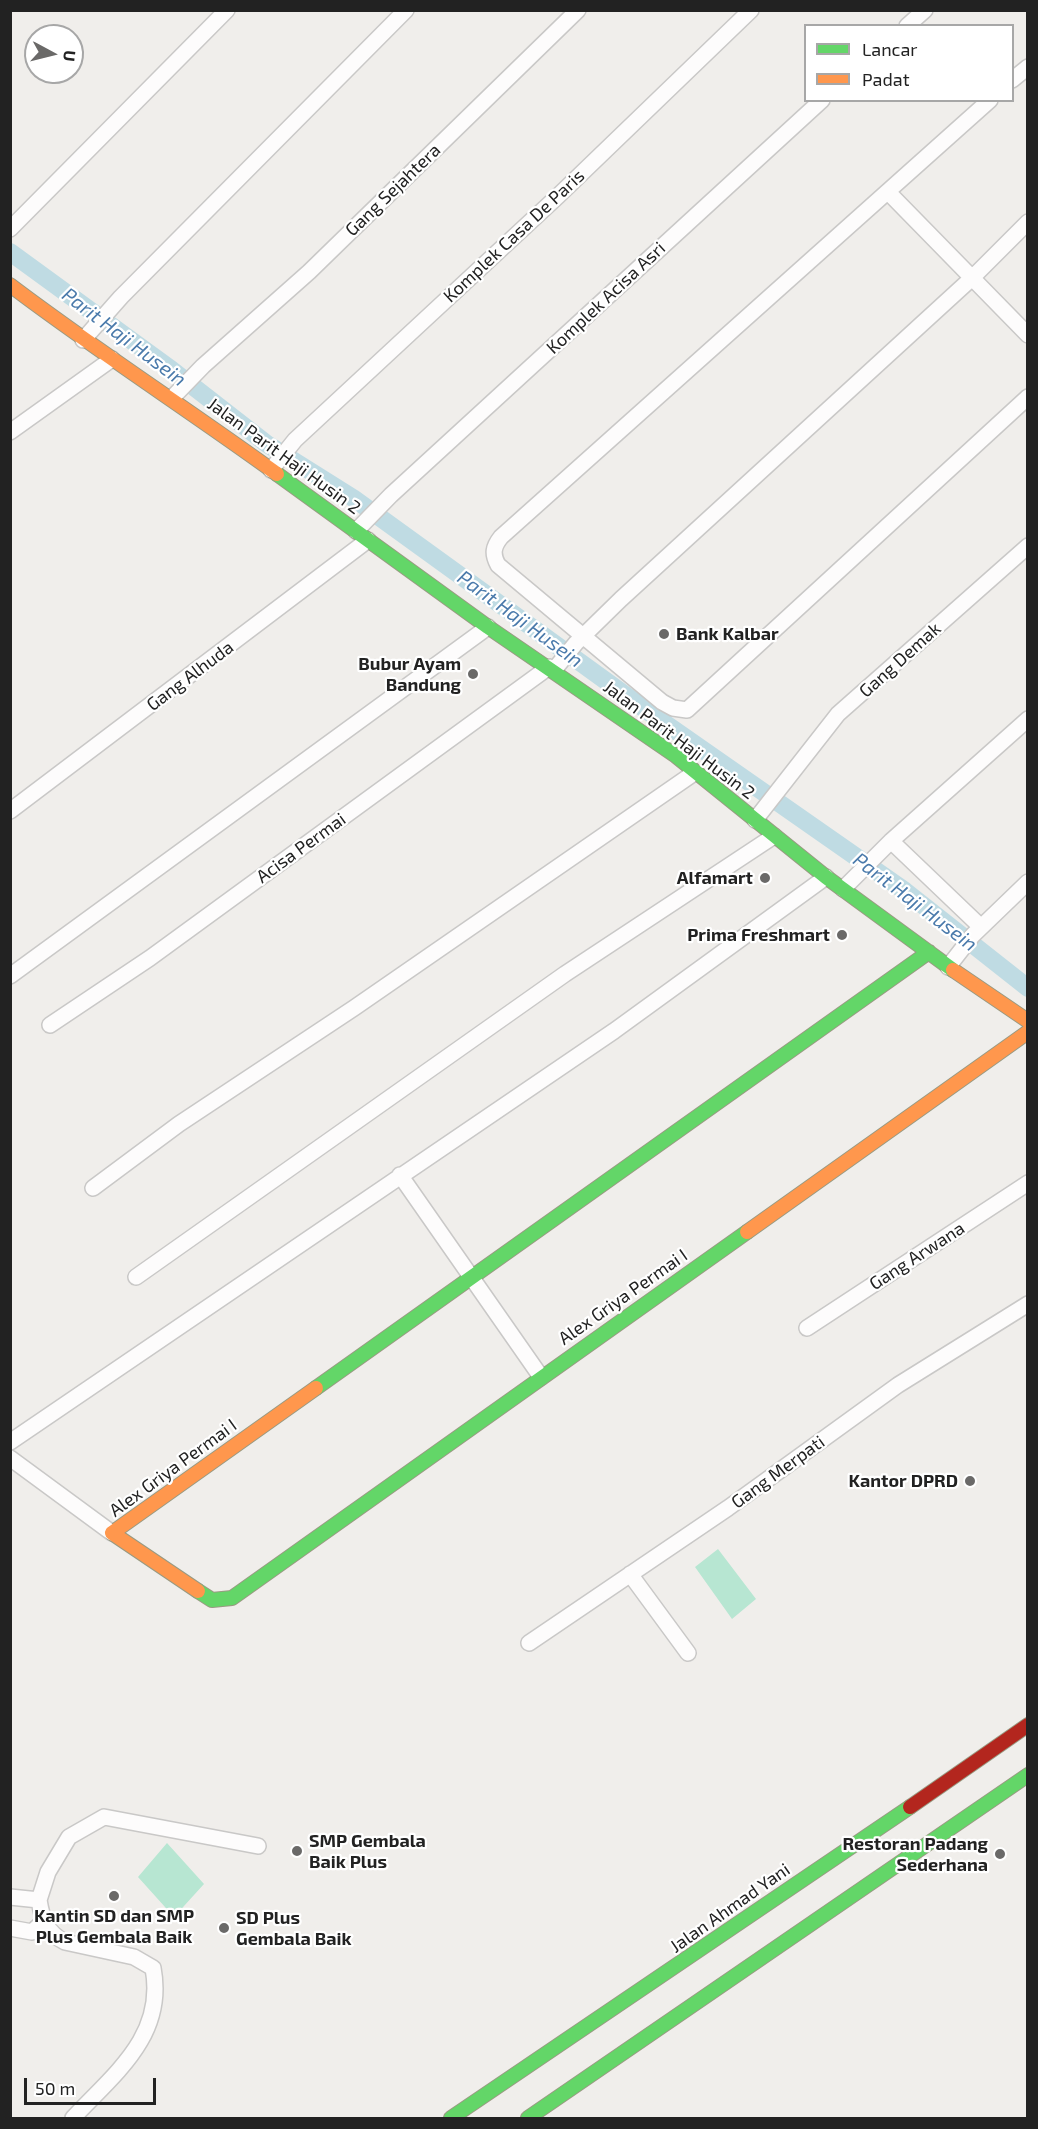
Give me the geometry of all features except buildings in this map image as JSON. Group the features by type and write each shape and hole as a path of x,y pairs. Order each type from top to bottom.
{"main road":[{"name":"Jalan Parit Haji Husin 2","path":"10,285 112,358 175,395 274,466 488,627 554,667 676,756 694,773 759,814 774,836 826,877 948,967 1028,1021"},
{"name":"Alex Griya Permai I","path":"929,952 112,1533 212,1600 232,1598 1028,1032"},
{"name":"Jalan Ahmad Yani","path":"451,2118 699,1952 968,1764 1028,1725"},
{"path":"968,1764 985,1791"},
{"path":"528,2118 985,1791 1028,1775"}],"street":[{"path":"10,229 227,10"},
{"path":"86,338 121,297 406,10"},
{"name":"Gang Sejahtera","path":"175,395 203,366 309,272 578,10"},
{"name":"Komplek Casa De Paris","path":"274,466 295,440 558,196 751,10"},
{"path":"910,24 925,10"},
{"path":"1014,78 1028,67"},
{"name":"Komplek Acisa Asri","path":"362,532 390,495 820,102"},
{"path":"988,102 501,537 495,545 493,556 498,565 579,640 662,702 673,708 687,710 1028,396"},
{"path":"888,192 1028,335"},
{"name":"Acisa Permai","path":"50,1025 150,958 554,667 579,640 972,278 1028,222"},
{"path":"10,432 112,358"},
{"name":"Gang Alhuda","path":"10,811 362,532"},
{"name":"Gang Demak","path":"759,814 838,714 1028,546"},
{"path":"10,976 488,627"},
{"path":"843,889 891,841 1028,719"},
{"path":"93,1188 179,1124 364,1002 694,773"},
{"path":"136,1277 566,974 774,836"},
{"path":"891,841 977,931"},
{"path":"10,1442 399,1175 614,1031 826,877"},
{"path":"948,967 977,931 1028,882"},
{"path":"399,1175 541,1377"},
{"name":"Gang Arwana","path":"807,1328 1028,1183"},
{"name":"Gang Merpati","path":"530,1643 728,1508 898,1385 1028,1304"},
{"path":"10,1458 112,1533"},
{"path":"630,1574 688,1653"},
{"path":"73,2118 135,2051 150,2026 155,1978 153,1968 140,1961 65,1942 57,1938 43,1922 39,1900 48,1872 69,1837 104,1817 258,1846"},
{"path":"10,1897 39,1900"},
{"path":"10,1928 32,1932 43,1922"}],"green space":[{"path":"718,1549 756,1599 732,1619 695,1567"},
{"path":"167,1843 204,1884 174,1917 138,1877"}],"waterway":[{"name":"Parit Haji Husein","path":"10,252 172,370 267,444 353,498 653,715 905,891 1028,988"}],"traffic: fast":[{"path":"277,474 488,627 676,756 826,877 953,970"},
{"path":"316,1388 929,952"},
{"path":"198,1591 212,1600 232,1598 747,1232"},
{"path":"528,2118 1028,1775"},
{"path":"451,2118 910,1807"}],"traffic: slow":[{"path":"10,285 277,474"},
{"path":"953,970 1028,1021"},
{"path":"747,1232 1028,1032"},
{"path":"198,1591 112,1533 316,1388"}],"traffic: jam":[{"path":"910,1807 1028,1725"}],"place":[{"name":"Bank Kalbar","path":"664,634"},
{"name":"Bubur Ayam Bandung","path":"473,674"},
{"name":"Alfamart","path":"765,878"},
{"name":"Prima Freshmart","path":"842,935"},
{"name":"Kantor DPRD","path":"970,1481"},
{"name":"SMP Gembala Baik Plus","path":"297,1851"},
{"name":"Restoran Padang Sederhana","path":"1000,1854"},
{"name":"Kantin SD dan SMP Plus Gembala Baik","path":"114,1896"},
{"name":"SD Plus Gembala Baik","path":"224,1928"}]}
